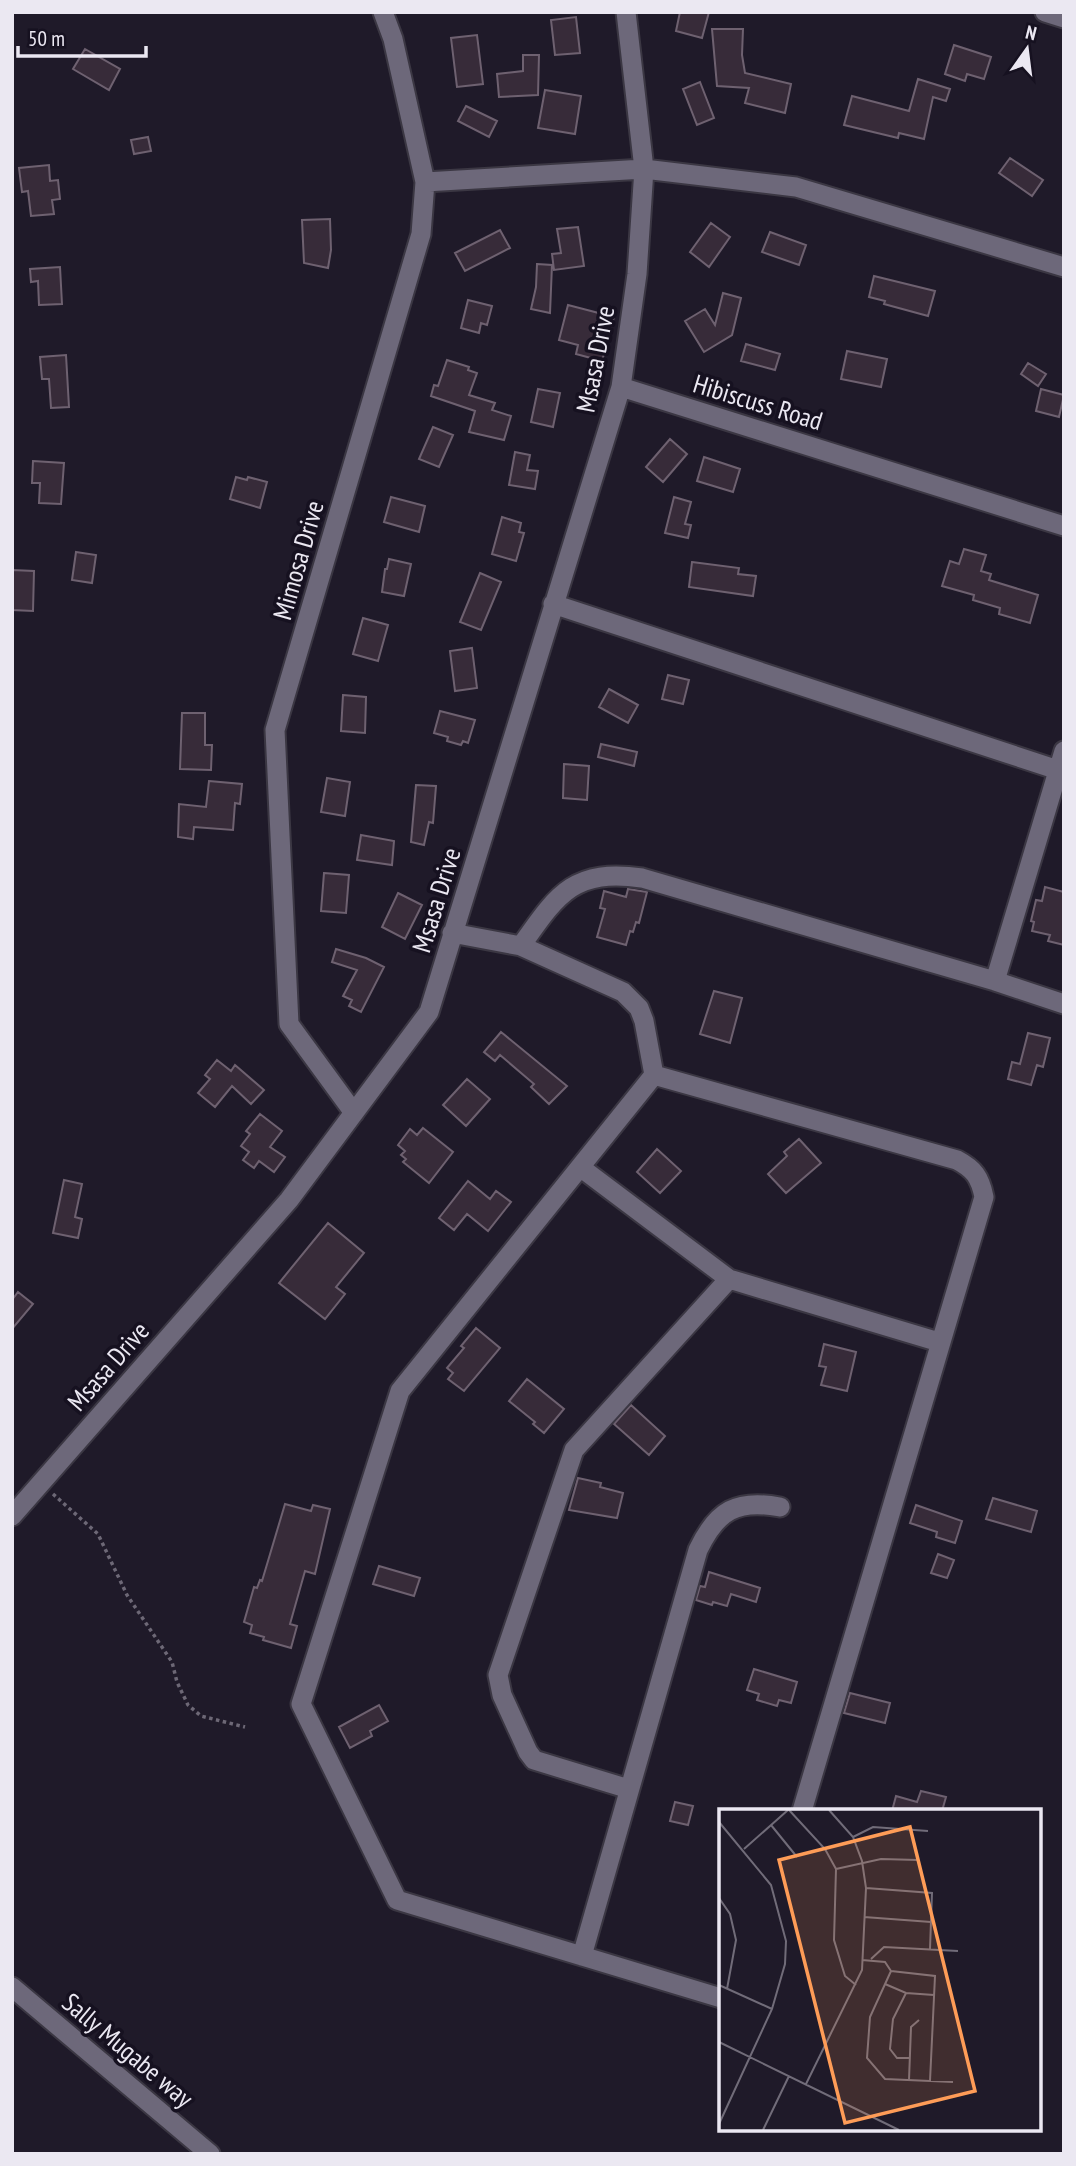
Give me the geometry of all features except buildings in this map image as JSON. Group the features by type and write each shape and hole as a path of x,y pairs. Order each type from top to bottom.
{"street":[{"name":"Mimosa Drive","path":"354,1113 289,1024 275,730 421,234 425,183 393,39 383,12"},
{"name":"Msasa Drive","path":"12,1516 289,1200 429,1012 621,387 637,274 644,169 626,12"},
{"path":"1045,12 1064,18"},
{"path":"425,183 644,169 796,187 1064,267"},
{"name":"Hibiscuss Road","path":"621,387 1064,526"},
{"path":"553,604 1058,770"},
{"path":"995,981 1064,751"},
{"path":"521,946 545,912 574,884 596,876 622,875 642,878 995,981 1064,1004"},
{"path":"452,933 521,946 622,992 631,999 644,1021 654,1074 400,1391 301,1704 397,1900 719,1997"},
{"path":"654,1074 957,1160 972,1168 981,1180 984,1197 803,1809"},
{"path":"580,1167 729,1279 939,1342"},
{"path":"629,1789 534,1760 502,1695 498,1675 574,1450 729,1279"},
{"path":"582,1956 698,1550 705,1534 731,1508 748,1504 780,1507"},
{"name":"Sally Mugabe way","path":"12,1987 210,2154"}],"path":[{"path":"41,1483 98,1534 127,1595 172,1662 177,1682 188,1705 201,1717 245,1727"}]}
